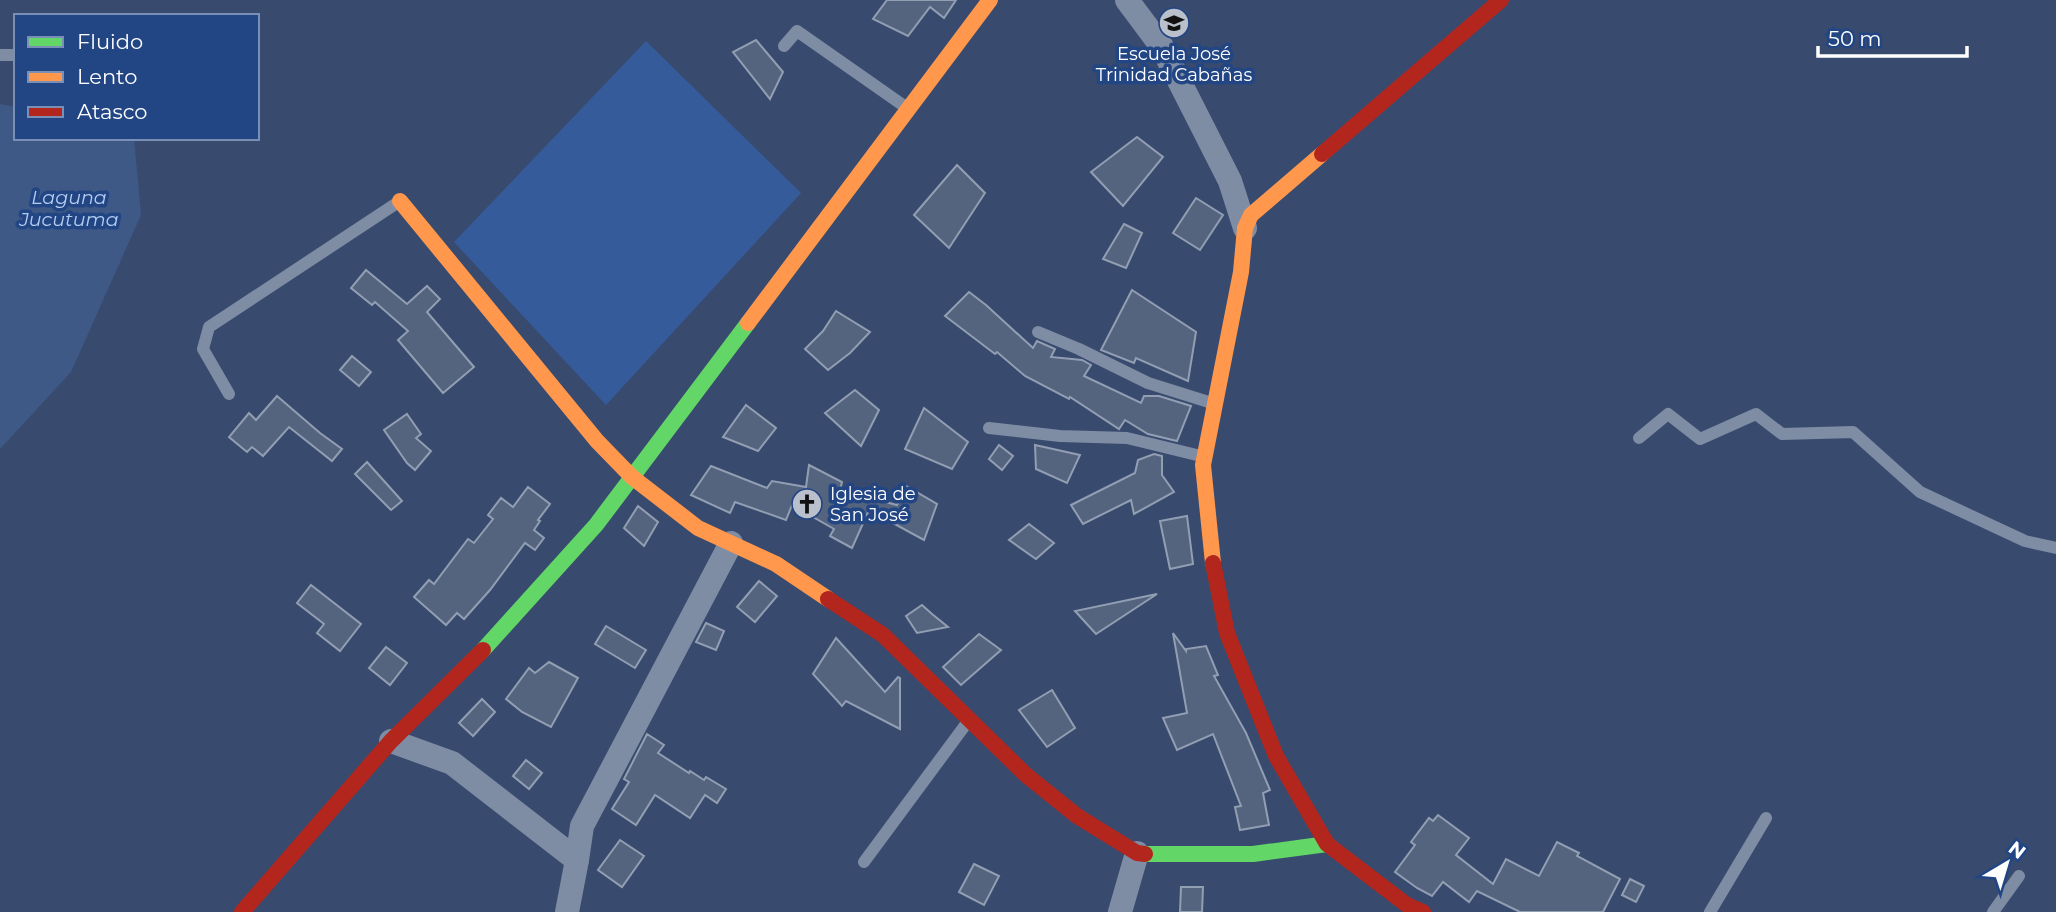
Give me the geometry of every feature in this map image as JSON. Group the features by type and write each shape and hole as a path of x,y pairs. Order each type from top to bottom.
{"street":[{"path":"242,912 391,741 482,651 596,525 990,0"},
{"path":"1127,0 1168,60 1230,181 1245,228"},
{"path":"1423,912 1406,905 1327,844 1276,756 1227,633 1212,560 1203,465 1241,272 1245,228 1251,215 1501,0"},
{"path":"400,201 597,442 632,477 698,528 776,564 883,635 1026,775 1066,808 1137,853 1253,854 1327,844"},
{"path":"567,912 582,826 731,543"},
{"path":"391,741 452,763 577,860"},
{"path":"1119,912 1137,853"}],"lane":[{"path":"784,47 797,31 908,109"},
{"path":"229,394 203,349 209,327 400,201"},
{"path":"1038,332 1148,383 1215,404"},
{"path":"1639,438 1668,414 1700,439 1756,414 1782,434 1853,432 1920,492 2025,541 2056,548"},
{"path":"989,428 1060,436 1127,438 1205,457"},
{"path":"864,862 970,720"},
{"path":"1710,912 1766,818"},
{"path":"1993,912 2019,876"}],"shaded area":[{"path":"646,41 801,193 606,405 454,242"}],"water":[{"name":"Laguna Jucutuma","path":"0,104 14,107 14,140 134,140 141,215 71,372 0,449"}],"building":[{"path":"887,0 956,0 944,18 930,7 908,36 873,19"},
{"path":"756,40 783,72 770,99 733,52"},
{"path":"1137,137 1163,157 1123,206 1091,172"},
{"path":"957,165 985,193 949,248 914,215"},
{"path":"1196,198 1223,215 1200,250 1173,233"},
{"path":"1124,224 1142,233 1126,268 1103,259"},
{"path":"366,270 407,304 427,286 440,299 427,312 474,367 443,393 398,340 408,331 375,302 372,305 351,288"},
{"path":"1132,290 1196,332 1188,381 1136,358 1134,363 1101,350"},
{"path":"969,292 1033,348 1037,341 1055,349 1051,357 1082,360 1091,365 1084,376 1141,403 1144,396 1159,396 1191,406 1177,441 1148,434 1125,420 1119,429 1070,397 1069,399 1025,376 997,352 995,354 945,316"},
{"path":"836,311 870,332 850,353 828,370 805,349 823,331"},
{"path":"352,356 371,372 359,386 340,370"},
{"path":"855,390 879,410 861,446 825,413"},
{"path":"277,396 342,449 332,461 289,427 263,456 252,447 247,452 229,437 249,413 256,420"},
{"path":"746,405 776,428 758,451 723,437"},
{"path":"924,408 968,442 952,469 905,449"},
{"path":"407,414 421,434 416,438 431,451 415,470 384,430"},
{"path":"999,445 1013,456 1002,470 989,459"},
{"path":"1035,445 1080,455 1067,483 1036,469"},
{"path":"1154,454 1162,456 1162,475 1174,492 1134,514 1131,500 1083,524 1071,505 1135,473 1138,460"},
{"path":"367,462 402,501 391,510 355,474"},
{"path":"809,465 842,482 840,490 897,505 906,486 937,504 924,540 869,510 852,548 830,536 834,529 792,505 786,520 735,502 730,513 691,495 711,466 767,488 772,481 806,487"},
{"path":"528,487 550,504 534,530 544,538 535,550 525,543 490,590 464,619 457,613 446,625 414,597 429,580 434,584 468,539 474,543 493,519 488,515 501,498 513,507"},
{"path":"638,506 658,522 644,546 624,528"},
{"path":"1187,516 1193,564 1170,569 1160,521"},
{"path":"1029,524 1054,543 1036,559 1009,540"},
{"path":"759,581 777,596 755,622 737,607"},
{"path":"311,585 361,624 340,651 317,633 324,624 297,603"},
{"path":"1157,594 1096,634 1075,611"},
{"path":"922,605 948,627 917,633 906,616"},
{"path":"706,623 724,631 716,650 696,642"},
{"path":"606,626 646,650 635,668 595,644"},
{"path":"1173,633 1186,651 1206,646 1218,675 1214,676 1246,733 1270,790 1263,793 1269,825 1240,830 1235,807 1241,806 1213,734 1177,750 1163,718 1187,713"},
{"path":"979,634 1001,650 961,685 943,667"},
{"path":"836,638 885,692 900,678 900,729 846,701 842,706 813,674"},
{"path":"386,647 407,663 390,685 369,668"},
{"path":"549,662 578,678 551,727 522,712 506,699 529,668 535,673"},
{"path":"1052,690 1075,728 1047,747 1019,710"},
{"path":"482,699 495,712 473,736 459,723"},
{"path":"647,734 664,745 658,753 689,773 690,771 704,780 706,777 726,789 717,803 705,795 690,818 655,795 636,825 612,809 629,782 624,779"},
{"path":"526,760 542,773 529,789 513,776"},
{"path":"1438,815 1469,838 1456,855 1493,884 1506,859 1539,876 1557,842 1620,879 1603,912 1520,912 1477,891 1469,902 1443,882 1432,896 1395,872 1415,845 1411,842 1429,818 1433,821"},
{"path":"620,840 644,856 622,887 598,870"},
{"path":"974,864 999,876 984,905 959,892"},
{"path":"1630,879 1644,886 1636,902 1622,895"},
{"path":"1181,887 1203,887 1202,912 1180,912"}],"traffic: fast":[{"path":"483,650 596,525 748,323"},
{"path":"1145,854 1253,854 1327,844"}],"traffic: slow":[{"path":"748,323 990,0"},
{"path":"1213,563 1203,465 1241,272 1245,228 1251,215 1322,154"},
{"path":"400,201 597,441 632,477 698,528 776,564 828,599"}],"traffic: jam":[{"path":"1322,154 1501,0"},
{"path":"1213,563 1227,633 1276,756 1327,844 1407,905 1423,912"},
{"path":"828,599 883,635 1026,775 1077,816 1137,853 1145,854"},
{"path":"242,912 391,741 483,650"}],"place":[{"name":"Escuela José Trinidad Cabañas","path":"1174,23"},
{"name":"Iglesia de San José","path":"807,504"}]}
